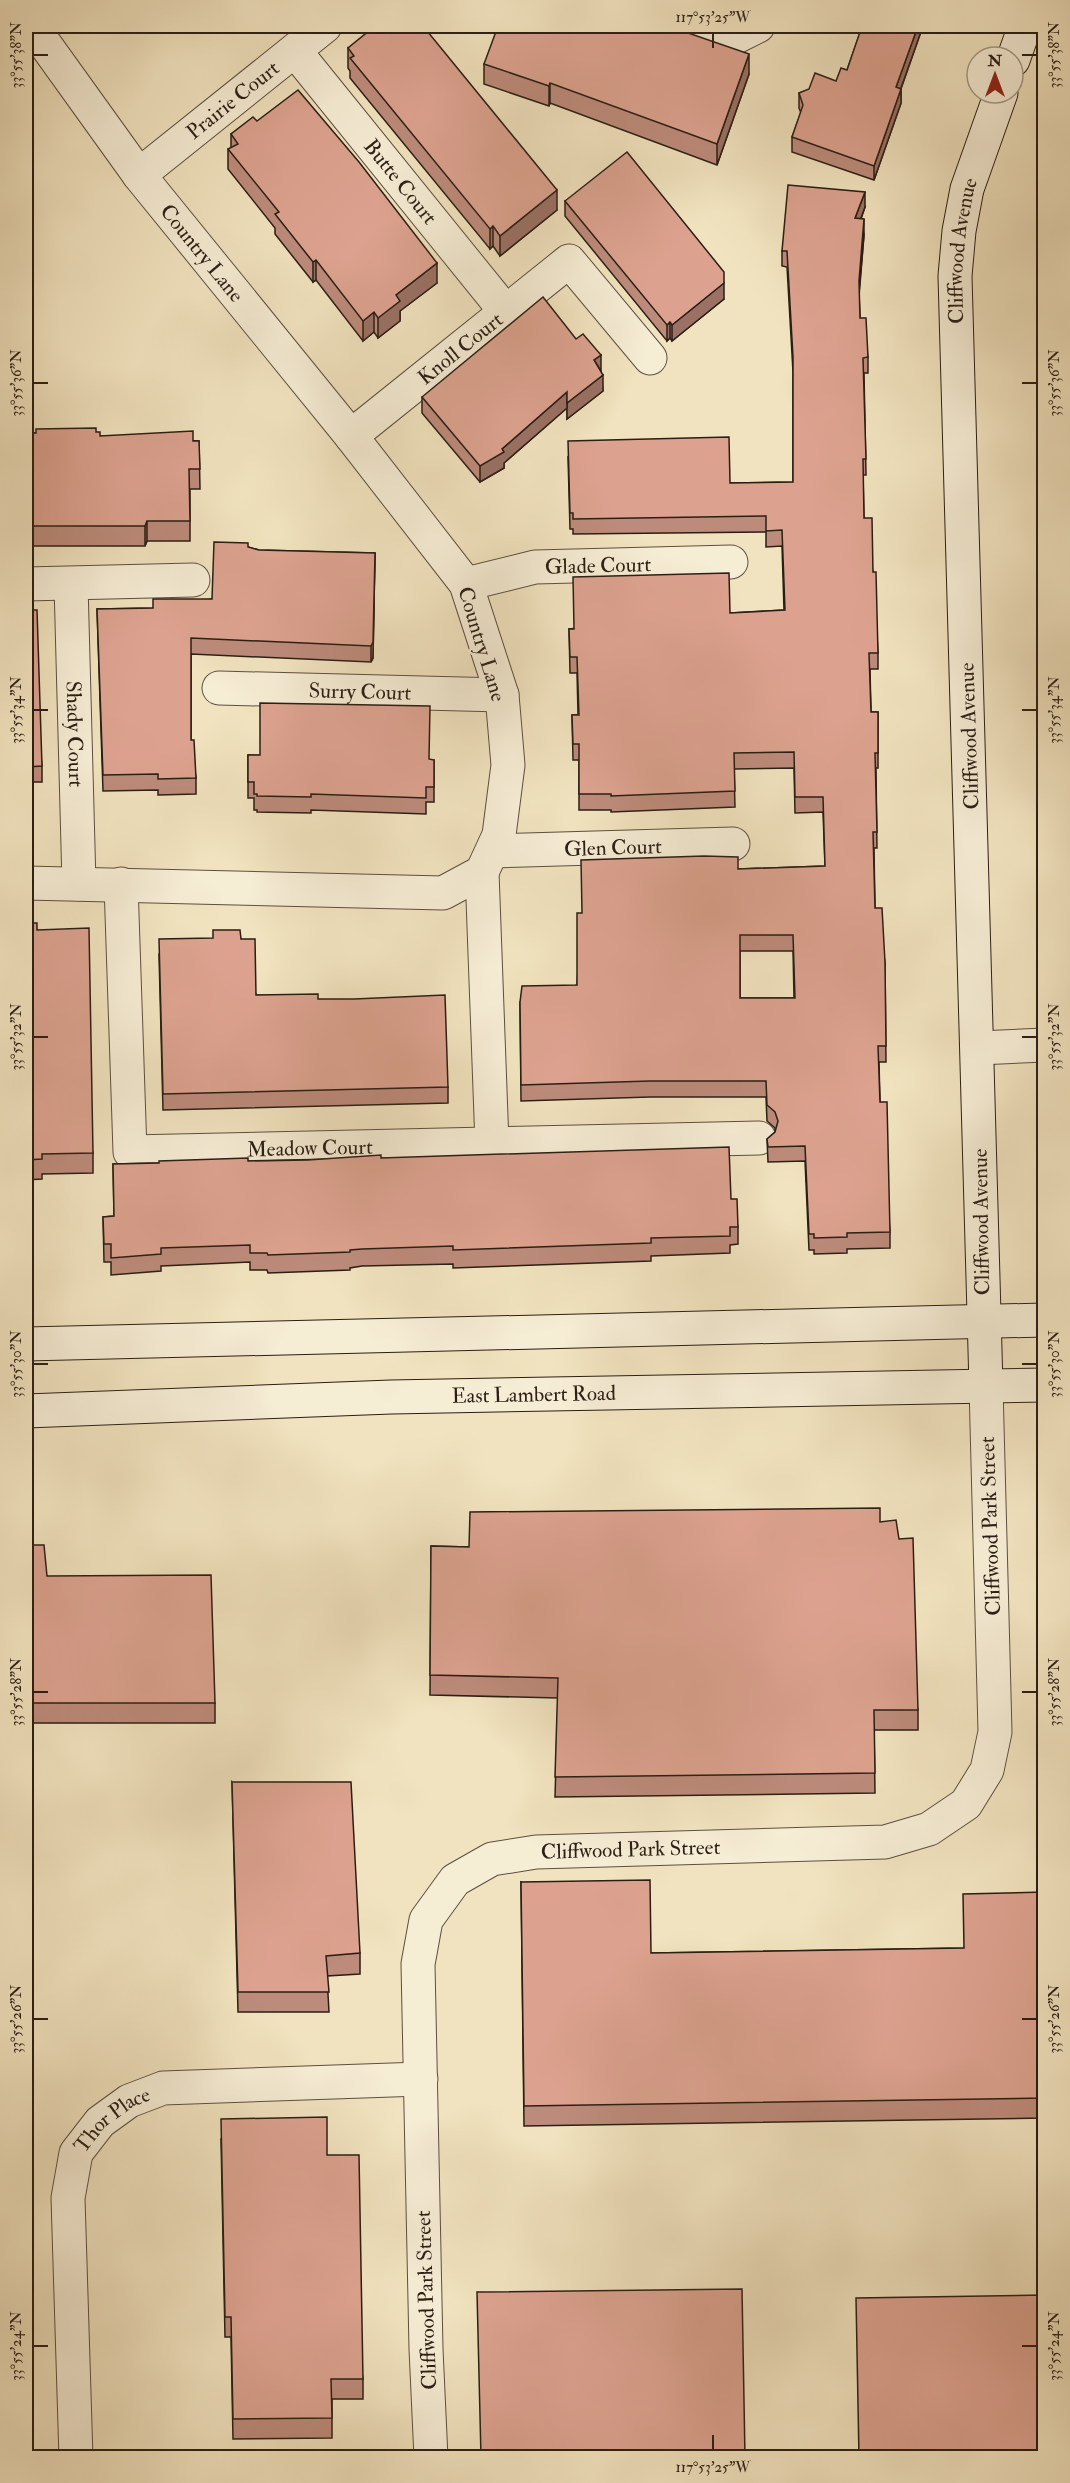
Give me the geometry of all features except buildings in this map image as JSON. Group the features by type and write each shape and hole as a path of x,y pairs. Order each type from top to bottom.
{"street":[{"name":"Country Lane","path":"32,26 139,175 351,435 466,584 502,695 508,765 499,835 487,862"},
{"name":"Prairie Court","path":"139,175 325,26"},
{"path":"702,26 736,37 758,26"},
{"path":"1018,45 1025,26"},
{"name":"Butte Court","path":"295,51 506,312"},
{"name":"Cliffwood Avenue","path":"986,1386 955,276 958,231 967,189 997,105"},
{"name":"Knoll Court","path":"351,435 569,261 650,358"},
{"name":"Glade Court","path":"466,584 535,567 731,562"},
{"path":"26,584 194,580"},
{"name":"Shady Court","path":"71,584 79,884"},
{"name":"Surry Court","path":"219,688 502,695"},
{"name":"Glen Court","path":"487,862 733,844"},
{"path":"26,883 443,893 487,862"},
{"path":"487,862 492,1144"},
{"name":"Meadow Court","path":"121,884 130,1152 759,1138"},
{"path":"978,1048 1044,1045"},
{"path":"26,1344 1044,1320"},
{"name":"East Lambert Road","path":"26,1411 391,1397 1044,1384"},
{"name":"Cliffwood Park Street","path":"431,2457 426,2349 418,1964 426,1920 455,1880 492,1859 536,1852 885,1842 929,1829 966,1804 987,1770 995,1732 986,1386"},
{"name":"Thor Place","path":"76,2457 68,2198 76,2153 100,2122 129,2101 163,2088 421,2079"}]}
